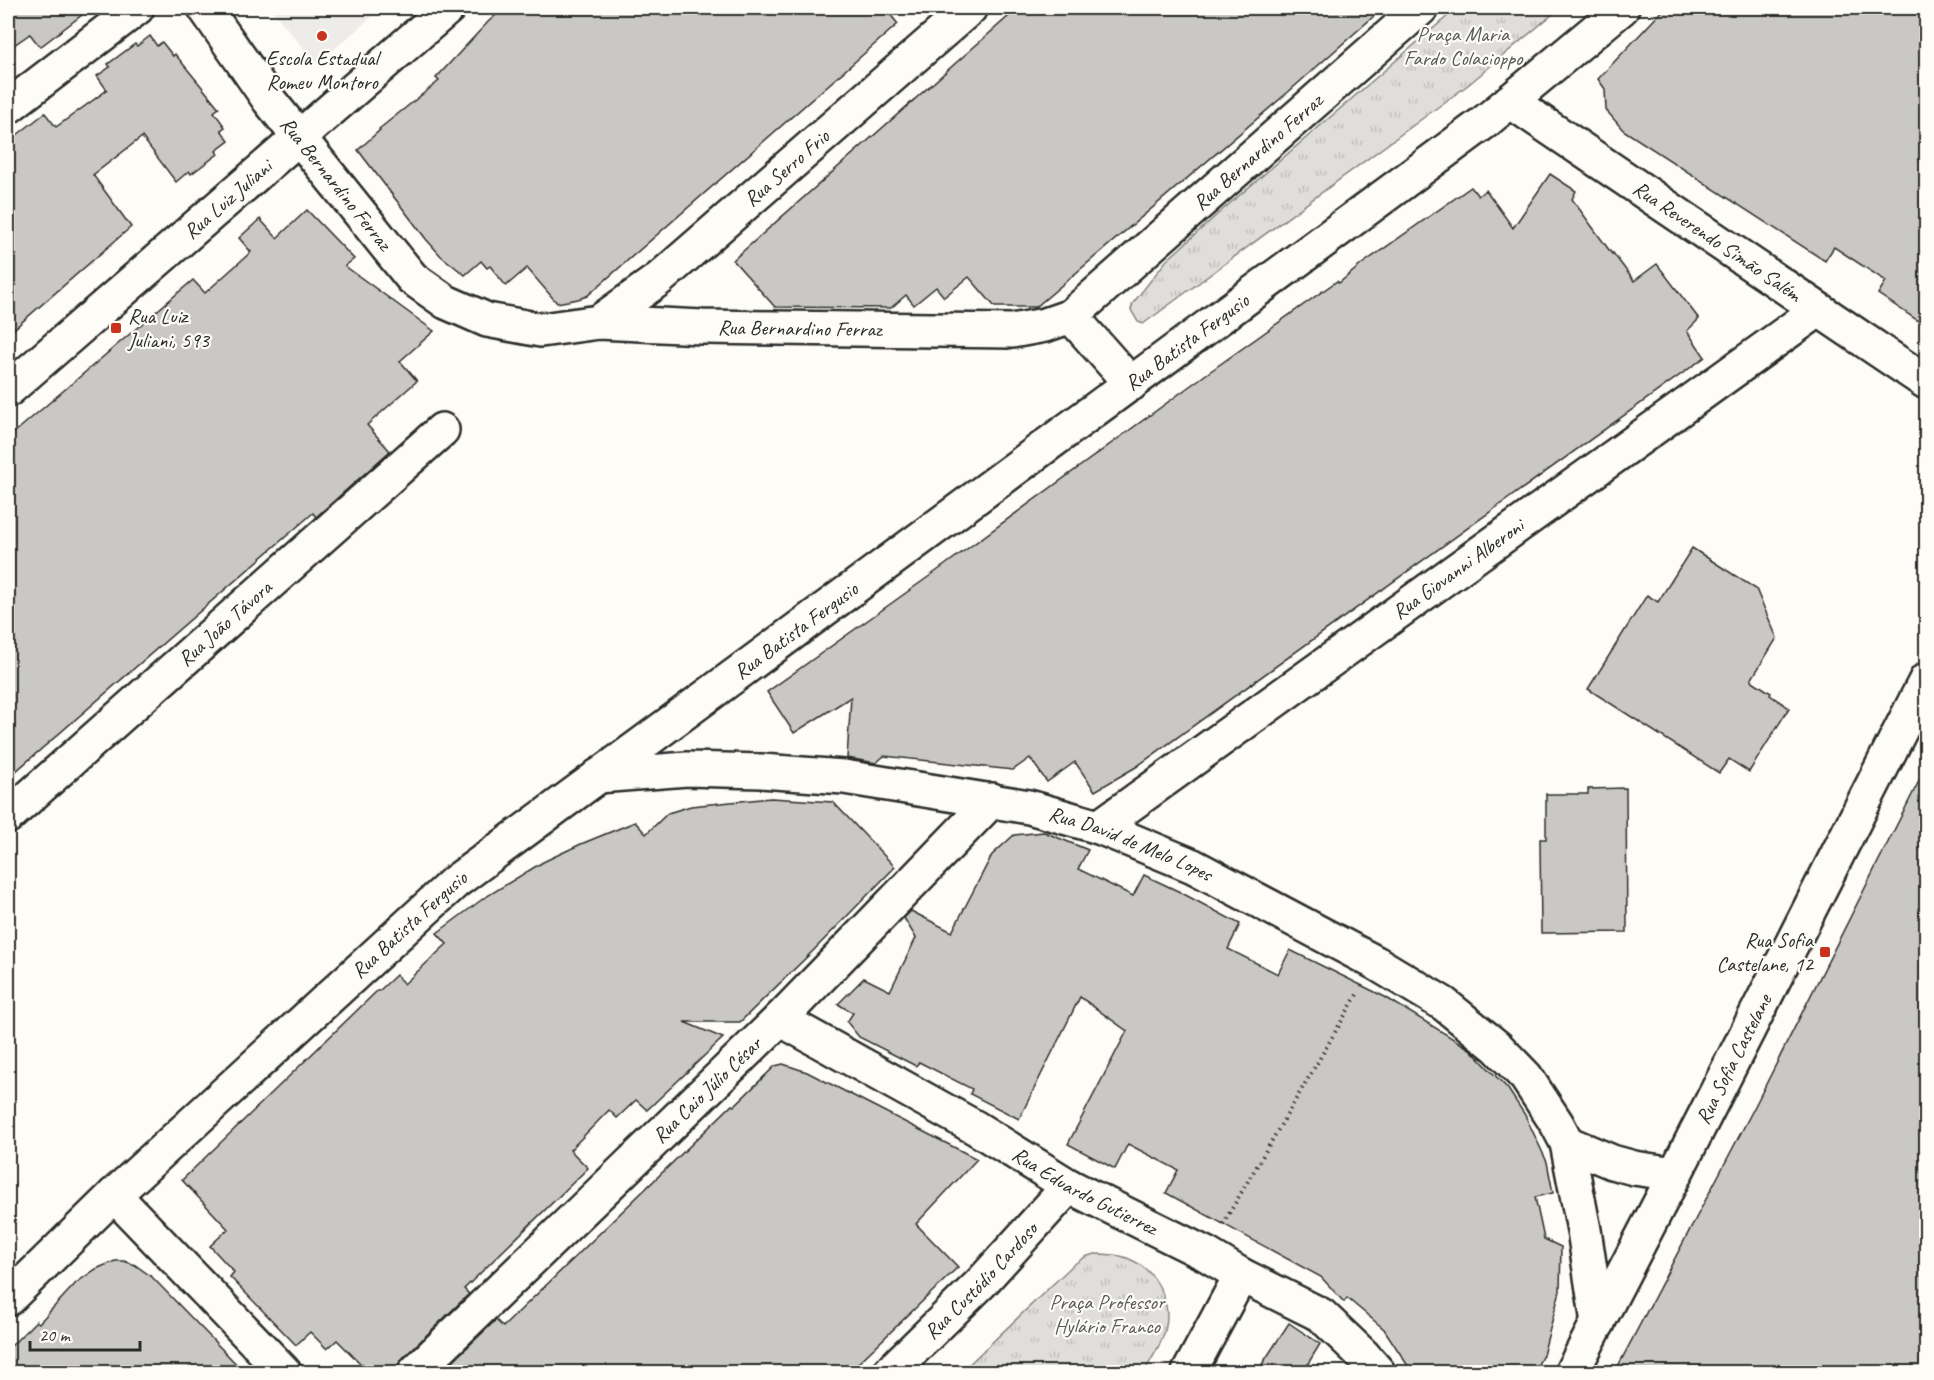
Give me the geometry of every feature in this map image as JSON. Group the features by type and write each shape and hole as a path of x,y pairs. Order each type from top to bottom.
{"street":[{"path":"8,106 137,8"},
{"name":"Rua Bernardino Ferraz","path":"205,8 298,138 412,278 446,302 487,320 541,330 599,322 669,326 1012,331 1045,325 1071,316 1421,8"},
{"name":"Rua Luiz Juliani","path":"8,390 448,8"},
{"name":"Rua Serro Frio","path":"599,322 659,279 970,8"},
{"name":"Rua Batista Fergusio","path":"8,1299 114,1195 455,882 1477,128 1622,8"},
{"name":"Rua Reverendo Simão Salém","path":"1510,101 1926,382"},
{"name":"Rua Giovanni Alberoni","path":"1099,827 1818,310"},
{"path":"1071,316 1131,384"},
{"name":"Rua João Távora","path":"8,816 442,430"},
{"name":"Rua Sofia Castelane","path":"1572,1372 1926,680"},
{"name":"Rua David de Melo Lopes","path":"598,776 687,769 761,771 844,777 1029,807 1099,827 1193,866 1376,963 1444,1004 1497,1047 1526,1077 1568,1143 1598,1323"},
{"name":"Rua Caio Júlio César","path":"415,1372 780,1019 992,800"},
{"name":"Rua Eduardo Gutierrez","path":"780,1019 976,1128 1069,1186 1206,1254 1241,1275 1321,1315 1378,1372"},
{"path":"1568,1143 1612,1162 1675,1174"},
{"name":"Rua Custódio Cardoso","path":"890,1372 981,1283 1069,1186"},
{"path":"114,1195 284,1372"},
{"path":"1189,1372 1241,1275"}],"path":[{"path":"1206,1254 1376,963"}],"shaded area":[{"name":"Escola Estadual Romeu Montoro","path":"270,8 382,8 317,64"}],"green space":[{"name":"Praça Maria Fardo Colacioppo","path":"1457,8 1560,8 1468,85 1143,324 1138,322 1131,310 1133,303 1166,261"},
{"name":"Praça Professor Hylário Franco","path":"1094,1254 1119,1256 1137,1263 1153,1277 1163,1295 1167,1315 1165,1332 1144,1372 961,1372 1073,1265"}],"building":[{"path":"8,8 91,8 40,47 30,34 8,49"},
{"path":"504,8 885,8 898,24 587,296 557,303 527,268 506,286 490,266 487,268 481,261 465,275 441,256 426,239 358,150 379,129 439,81 436,78"},
{"path":"1018,8 1383,8 1286,94 1036,307 995,307 969,277 944,297 936,287 914,305 906,295 891,308 775,307 733,260"},
{"path":"1665,8 1926,8 1926,326 1878,294 1886,281 1834,247 1825,261 1623,130 1606,110 1605,89 1598,79"},
{"path":"150,36 157,46 162,42 173,56 175,54 219,108 214,112 225,127 221,130 229,141 216,151 218,154 191,174 189,171 176,182 142,137 93,175 131,227 8,334 8,142 45,113 56,127 107,90 97,76 110,67 108,64"},
{"path":"1550,174 1576,191 1572,199 1634,281 1657,264 1699,319 1687,331 1705,357 1136,767 1095,791 1075,762 1047,782 1030,758 1013,770 884,756 876,763 847,758 851,697 794,733 767,692 1205,375 1337,281 1339,283 1362,264 1471,187 1478,196 1486,190 1513,228"},
{"path":"307,210 354,259 345,266 434,331 400,361 417,381 367,425 390,451 316,517 313,513 8,778 8,438 193,280 205,293 251,252 239,238 260,219 277,238"},
{"path":"1692,548 1756,589 1777,638 1751,680 1789,708 1749,772 1729,759 1719,773 1588,689 1647,595 1658,602"},
{"path":"1926,767 1926,1372 1615,1372 1755,1106"},
{"path":"1626,788 1627,932 1541,933 1540,839 1546,839 1546,794 1588,794 1588,789"},
{"path":"771,798 833,802 895,867 740,1022 684,1022 723,1038 647,1110 636,1100 617,1118 609,1110 570,1150 588,1168 464,1289 469,1294 402,1359 397,1366 397,1372 369,1372 337,1340 327,1349 310,1332 296,1345 230,1277 234,1272 210,1246 228,1229 182,1180 378,990 396,975 404,984 447,944 437,933 484,898 543,862 635,822 646,834 668,813 691,806"},
{"path":"1044,832 1088,850 1078,869 1133,896 1144,875 1240,924 1228,949 1278,974 1290,950 1385,997 1470,1049 1508,1089 1525,1115 1547,1162 1553,1193 1535,1197 1544,1239 1561,1247 1560,1291 1543,1355 1534,1372 1412,1372 1384,1329 1347,1298 1344,1302 1321,1277 1166,1193 1178,1170 1128,1144 1115,1169 1068,1144 1127,1031 1080,997 1019,1119 970,1094 972,1089 919,1062 916,1066 859,1037 847,1022 853,1013 838,1004 864,978 890,991 916,938 904,918 911,911 952,932 992,855 1014,835"},
{"path":"783,1064 807,1072 977,1159 916,1224 958,1267 849,1372 441,1372 496,1320 503,1327 732,1105 734,1106 775,1066"},
{"path":"115,1261 135,1265 152,1277 244,1372 8,1372 8,1349 36,1321 39,1323 76,1283 96,1269"},
{"path":"1289,1323 1320,1344 1303,1372 1257,1372"}],"place":[{"name":"Escola Estadual Romeu Montoro","path":"322,36"},
{"name":"Rua Luiz Juliani, 593","path":"116,328"},
{"name":"Rua Sofia Castelane, 12","path":"1825,952"}]}
